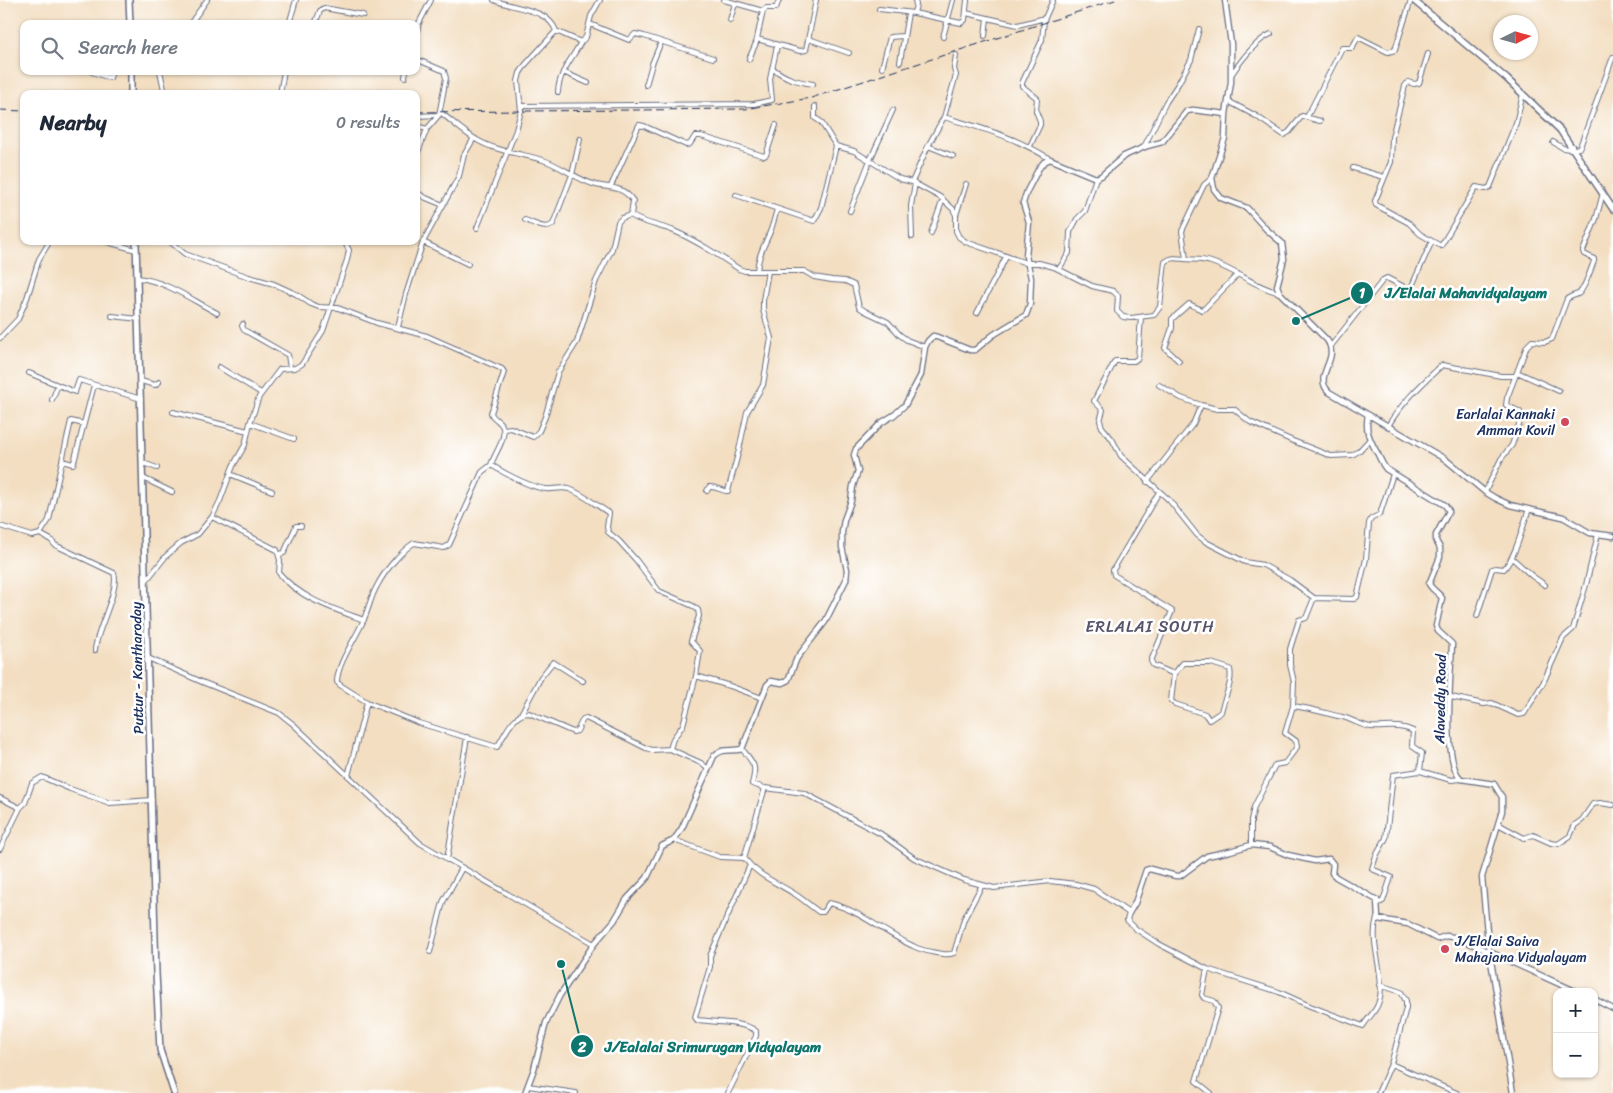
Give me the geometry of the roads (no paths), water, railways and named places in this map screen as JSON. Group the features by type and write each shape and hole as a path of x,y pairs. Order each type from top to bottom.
{"main road":[{"path":"129,0 130,20"},
{"path":"1412,0 1523,94 1560,130 1613,209"},
{"path":"131,75 131,90"},
{"name":"Puttur - Kantharoday","path":"136,245 156,973 160,1050 174,1093"}],"street":[{"path":"193,20 208,0"},
{"path":"290,20 296,0"},
{"path":"420,23 431,0"},
{"path":"494,0 505,5 546,16 554,24 556,31"},
{"path":"558,92 558,82 581,42 586,37 591,16 600,0"},
{"path":"724,0 763,10 766,8 776,8 779,0"},
{"path":"757,39 777,46 806,50 816,0"},
{"path":"914,13 915,0"},
{"path":"944,37 953,0"},
{"path":"879,9 914,13 961,23 965,20 967,0"},
{"path":"1030,146 1040,125 1036,111 1038,101 1037,98 1022,86 1042,40 1045,18 1053,0"},
{"path":"1225,0 1231,44 1231,75 1225,138 1212,178 1214,189 1221,198 1245,206 1282,243 1284,259 1277,286 1280,293 1332,346"},
{"path":"1307,117 1342,48 1351,49 1358,38 1388,52 1395,50 1412,0"},
{"path":"730,20 735,4"},
{"path":"317,20 320,11 324,8 363,15"},
{"path":"750,59 757,39 763,10"},
{"path":"900,62 908,13"},
{"path":"966,13 1018,25 1045,18"},
{"path":"985,36 987,18"},
{"path":"590,24 629,40 635,34 713,58"},
{"path":"1144,147 1166,102 1191,60 1199,28"},
{"path":"556,31 581,42"},
{"path":"477,228 516,130 521,106 518,88 520,73 556,31"},
{"path":"1231,75 1263,38 1271,34"},
{"path":"882,68 890,37 903,36"},
{"path":"809,39 849,53"},
{"path":"646,85 661,42"},
{"path":"521,106 754,104 772,100 770,79 777,46"},
{"path":"1428,54 1419,83 1408,82 1405,86 1392,137 1391,162 1375,202 1376,205 1408,223 1420,234 1441,246 1476,187 1486,189 1490,187 1516,123 1523,94"},
{"path":"912,237 911,206 914,183 928,146 944,117 956,75 954,69 956,55"},
{"path":"1553,142 1567,149 1579,148 1613,57"},
{"path":"420,61 444,71 446,74 439,114 427,128 420,146"},
{"path":"772,68 793,81 813,84"},
{"path":"563,72 588,82"},
{"path":"101,75 110,78 111,75"},
{"path":"161,75 163,90"},
{"path":"281,90 283,75"},
{"path":"1228,101 1256,116 1284,135 1289,132 1302,116 1320,121"},
{"path":"815,106 814,118 821,122 836,146 854,151 900,179 914,183 943,199 956,215"},
{"path":"850,211 870,160 893,110"},
{"path":"944,117 987,129 1030,146 1050,159 1096,178 1101,176 1124,156 1144,147 1162,142 1187,111 1226,114"},
{"path":"420,116 439,114 477,141 545,161 596,185 611,186 625,192 633,201 630,215"},
{"path":"611,186 639,125 686,145 690,144 697,135 766,156 776,125"},
{"path":"420,127 427,128"},
{"path":"398,327 406,294 423,242 459,176 464,155 474,138"},
{"path":"525,220 546,227 550,227 553,224 572,175 580,138"},
{"path":"736,196 806,220 816,220 821,208 836,146"},
{"path":"928,146 954,156"},
{"path":"742,749 762,698 771,681 782,683 788,680 797,658 825,622 846,580 847,570 842,548 842,532 858,471 854,455 856,449 882,423 905,404 921,375 925,347 933,336 970,350 975,350 993,335 1026,315 1030,304 1031,278 1026,263 1029,222 1024,203 1027,191 1039,168 1050,159"},
{"path":"1353,168 1384,177"},
{"path":"1059,269 1069,253 1070,232 1084,211 1096,178"},
{"path":"1186,259 1182,231 1204,185 1212,178"},
{"path":"966,184 956,215 956,231 959,237 966,242 1006,257 1026,263 1047,264 1092,286 1116,292 1118,296 1117,311 1119,314 1131,318 1154,315 1160,307 1165,262 1171,258 1206,261 1238,274 1266,290 1280,293"},
{"path":"1485,492 1500,459 1512,445 1522,416 1520,412 1506,405 1526,346 1532,341 1545,342 1552,339 1566,299 1571,295 1578,294 1582,290 1594,261 1594,259 1584,254 1583,251 1596,219 1603,193"},
{"path":"420,194 443,205"},
{"path":"931,233 943,199"},
{"path":"757,271 763,244 770,232 778,209"},
{"path":"630,215 634,219 660,225 676,232 704,246 745,271 804,271 814,277 845,281 854,285 859,307 888,322 907,340 925,347"},
{"path":"504,429 511,428 533,437 539,432 558,372 577,342 596,281 612,249 618,222 630,215"},
{"path":"1432,241 1411,288 1406,288 1387,278 1383,280 1332,346 1332,353 1323,383 1325,388 1445,459 1485,492 1510,505 1563,517 1582,530 1613,536"},
{"path":"423,242 468,264"},
{"path":"0,338 18,319 27,298 39,259 48,245"},
{"path":"118,245 136,250"},
{"path":"174,245 185,254 274,284 319,307 331,307 377,323 427,336 502,369 504,372 491,413 504,429 492,465 482,472 449,545 444,548 414,543 405,549 377,586 364,620 340,668 337,678 340,685 367,702 419,723 497,746 515,719 521,714 540,677 553,662 583,681"},
{"path":"146,581 166,556 181,543 198,534 212,517 230,474 245,445 250,423 261,393 280,369 295,368 302,364 322,331 347,260 349,250 346,245"},
{"path":"977,312 1006,257"},
{"path":"707,491 709,487 714,486 726,491 728,490 747,412 763,385 771,338 763,310 768,271"},
{"path":"1178,361 1165,348 1172,328 1172,319 1189,304 1202,310 1205,308 1238,274"},
{"path":"138,278 166,286 217,313"},
{"path":"112,316 139,318"},
{"path":"1141,317 1138,358 1134,361 1115,361 1094,401 1103,412 1100,421 1102,427 1112,439 1121,456 1169,500 1197,535 1206,542 1245,562 1263,565 1290,580 1314,598 1357,598 1366,558 1369,522 1380,514 1393,474"},
{"path":"243,324 244,330 288,355 290,368"},
{"path":"1388,426 1408,397 1442,365 1501,376 1516,374 1559,391"},
{"path":"220,367 261,393"},
{"path":"29,373 75,392 79,380 141,399"},
{"path":"140,381 155,385 159,382"},
{"path":"62,461 73,464 74,462 94,384"},
{"path":"52,400 58,385"},
{"path":"1159,385 1181,398 1202,405 1217,409 1234,409 1250,422 1331,456 1352,455 1359,452 1370,440"},
{"path":"1148,482 1194,424 1202,405"},
{"path":"174,412 248,431"},
{"name":"Alaveddy Road","path":"1368,415 1367,433 1380,462 1393,474 1446,505 1449,511 1436,535 1440,548 1440,557 1429,584 1442,598 1436,626 1438,631 1452,644 1450,738 1452,762 1461,779"},
{"path":"40,534 49,520 71,421 84,424"},
{"path":"250,423 294,439"},
{"path":"143,463 157,468"},
{"path":"492,465 539,487 548,489 560,487 584,496 609,514 608,532 636,560 659,591 698,610 699,616 691,641 700,650 696,676 684,725 674,739 670,749"},
{"path":"230,474 272,491"},
{"path":"143,478 172,492"},
{"path":"1159,492 1113,570 1114,576 1172,611 1151,660 1153,665 1174,674"},
{"path":"1477,616 1492,569 1504,569 1512,558 1529,509"},
{"path":"212,517 277,550 280,554 279,573 297,589 321,604 364,620"},
{"path":"0,526 32,536 40,534 47,537 55,545 114,573 115,577 110,599 95,641 95,650"},
{"path":"280,554 284,553 296,526 301,526"},
{"path":"1450,697 1484,704 1492,703 1518,715 1524,714 1543,683 1563,638 1573,629 1598,534"},
{"path":"1512,558 1545,585"},
{"path":"1251,845 1251,820 1254,807 1275,765 1285,763 1297,747 1296,741 1285,734 1293,706 1294,682 1290,665 1290,649 1299,620 1306,618 1314,598"},
{"path":"148,658 279,713 420,843 594,944"},
{"path":"1183,662 1211,663 1230,668 1228,693 1223,702 1221,712 1209,720 1205,714 1171,701 1174,674 1183,662"},
{"path":"696,676 762,698"},
{"path":"348,776 367,702"},
{"path":"1293,706 1306,707 1342,717 1368,727 1406,728 1412,731 1412,746 1422,753 1420,771"},
{"path":"521,714 529,713 573,732 577,731 583,719 586,718 646,748 652,750 670,749 708,769"},
{"path":"447,860 467,737"},
{"path":"525,1093 546,1023 560,995 594,944 614,921 627,899 647,878 662,846 674,840 682,828 714,756 724,750 736,751 742,749"},
{"path":"742,749 754,764 755,772 752,784 765,788 804,793 881,834 914,858 964,880 994,888 1050,881 1076,884 1094,889 1129,912"},
{"path":"1378,903 1383,901 1391,877 1372,869 1376,856 1386,838 1393,775 1420,771 1451,780 1461,779 1494,784 1502,797 1502,811 1482,877 1488,943 1513,1093"},
{"path":"0,849 20,808 25,803 32,783 42,777 110,803 152,800"},
{"path":"744,858 765,788"},
{"path":"0,798 20,808"},
{"path":"1498,824 1524,838 1533,835 1558,844 1570,836 1575,825 1582,820 1593,804 1613,805"},
{"path":"674,840 720,857 744,858"},
{"path":"1251,845 1270,847 1288,855 1315,861 1329,859 1333,864 1332,873 1336,877 1343,883 1377,900 1378,903 1374,928 1380,986 1378,1004 1363,1026 1279,992 1208,969 1159,944 1136,929 1127,920 1146,870 1150,869 1180,876 1208,856 1230,852 1251,845"},
{"path":"744,858 763,877 796,894 819,912 824,912 829,904 838,905 914,947 948,956 954,953 964,919 982,885"},
{"path":"728,1093 756,1036 756,1032 752,1028 744,1026 697,1020 695,1017 710,967 710,956 750,866"},
{"path":"430,952 443,902 462,868"},
{"path":"1377,918 1408,924 1437,939 1446,936 1459,938 1569,988"},
{"path":"1208,969 1202,995 1204,998 1217,1004 1218,1008 1196,1081 1211,1093"},
{"path":"1378,1093 1391,1064 1406,1008 1406,1001 1401,992 1380,986"},
{"path":"1598,1001 1613,1009"},
{"path":"1391,1064 1456,1093"},
{"path":"528,1086 576,1093"}],"railway":[{"path":"420,112 745,109 811,98 1115,0"},
{"path":"0,110 20,111"}],"place":[{"name":"J/Elalai Mahavidyalayam","path":"1296,321"},
{"name":"Earlalai Kannaki Amman Kovil","path":"1565,422"},
{"name":"J/Elalai Saiva Mahajana Vidyalayam","path":"1445,949"},
{"name":"J/Ealalai Srimurugan Vidyalayam","path":"561,964"}],"district":[{"name":"ERLALAI SOUTH","path":"1150,626"}]}
